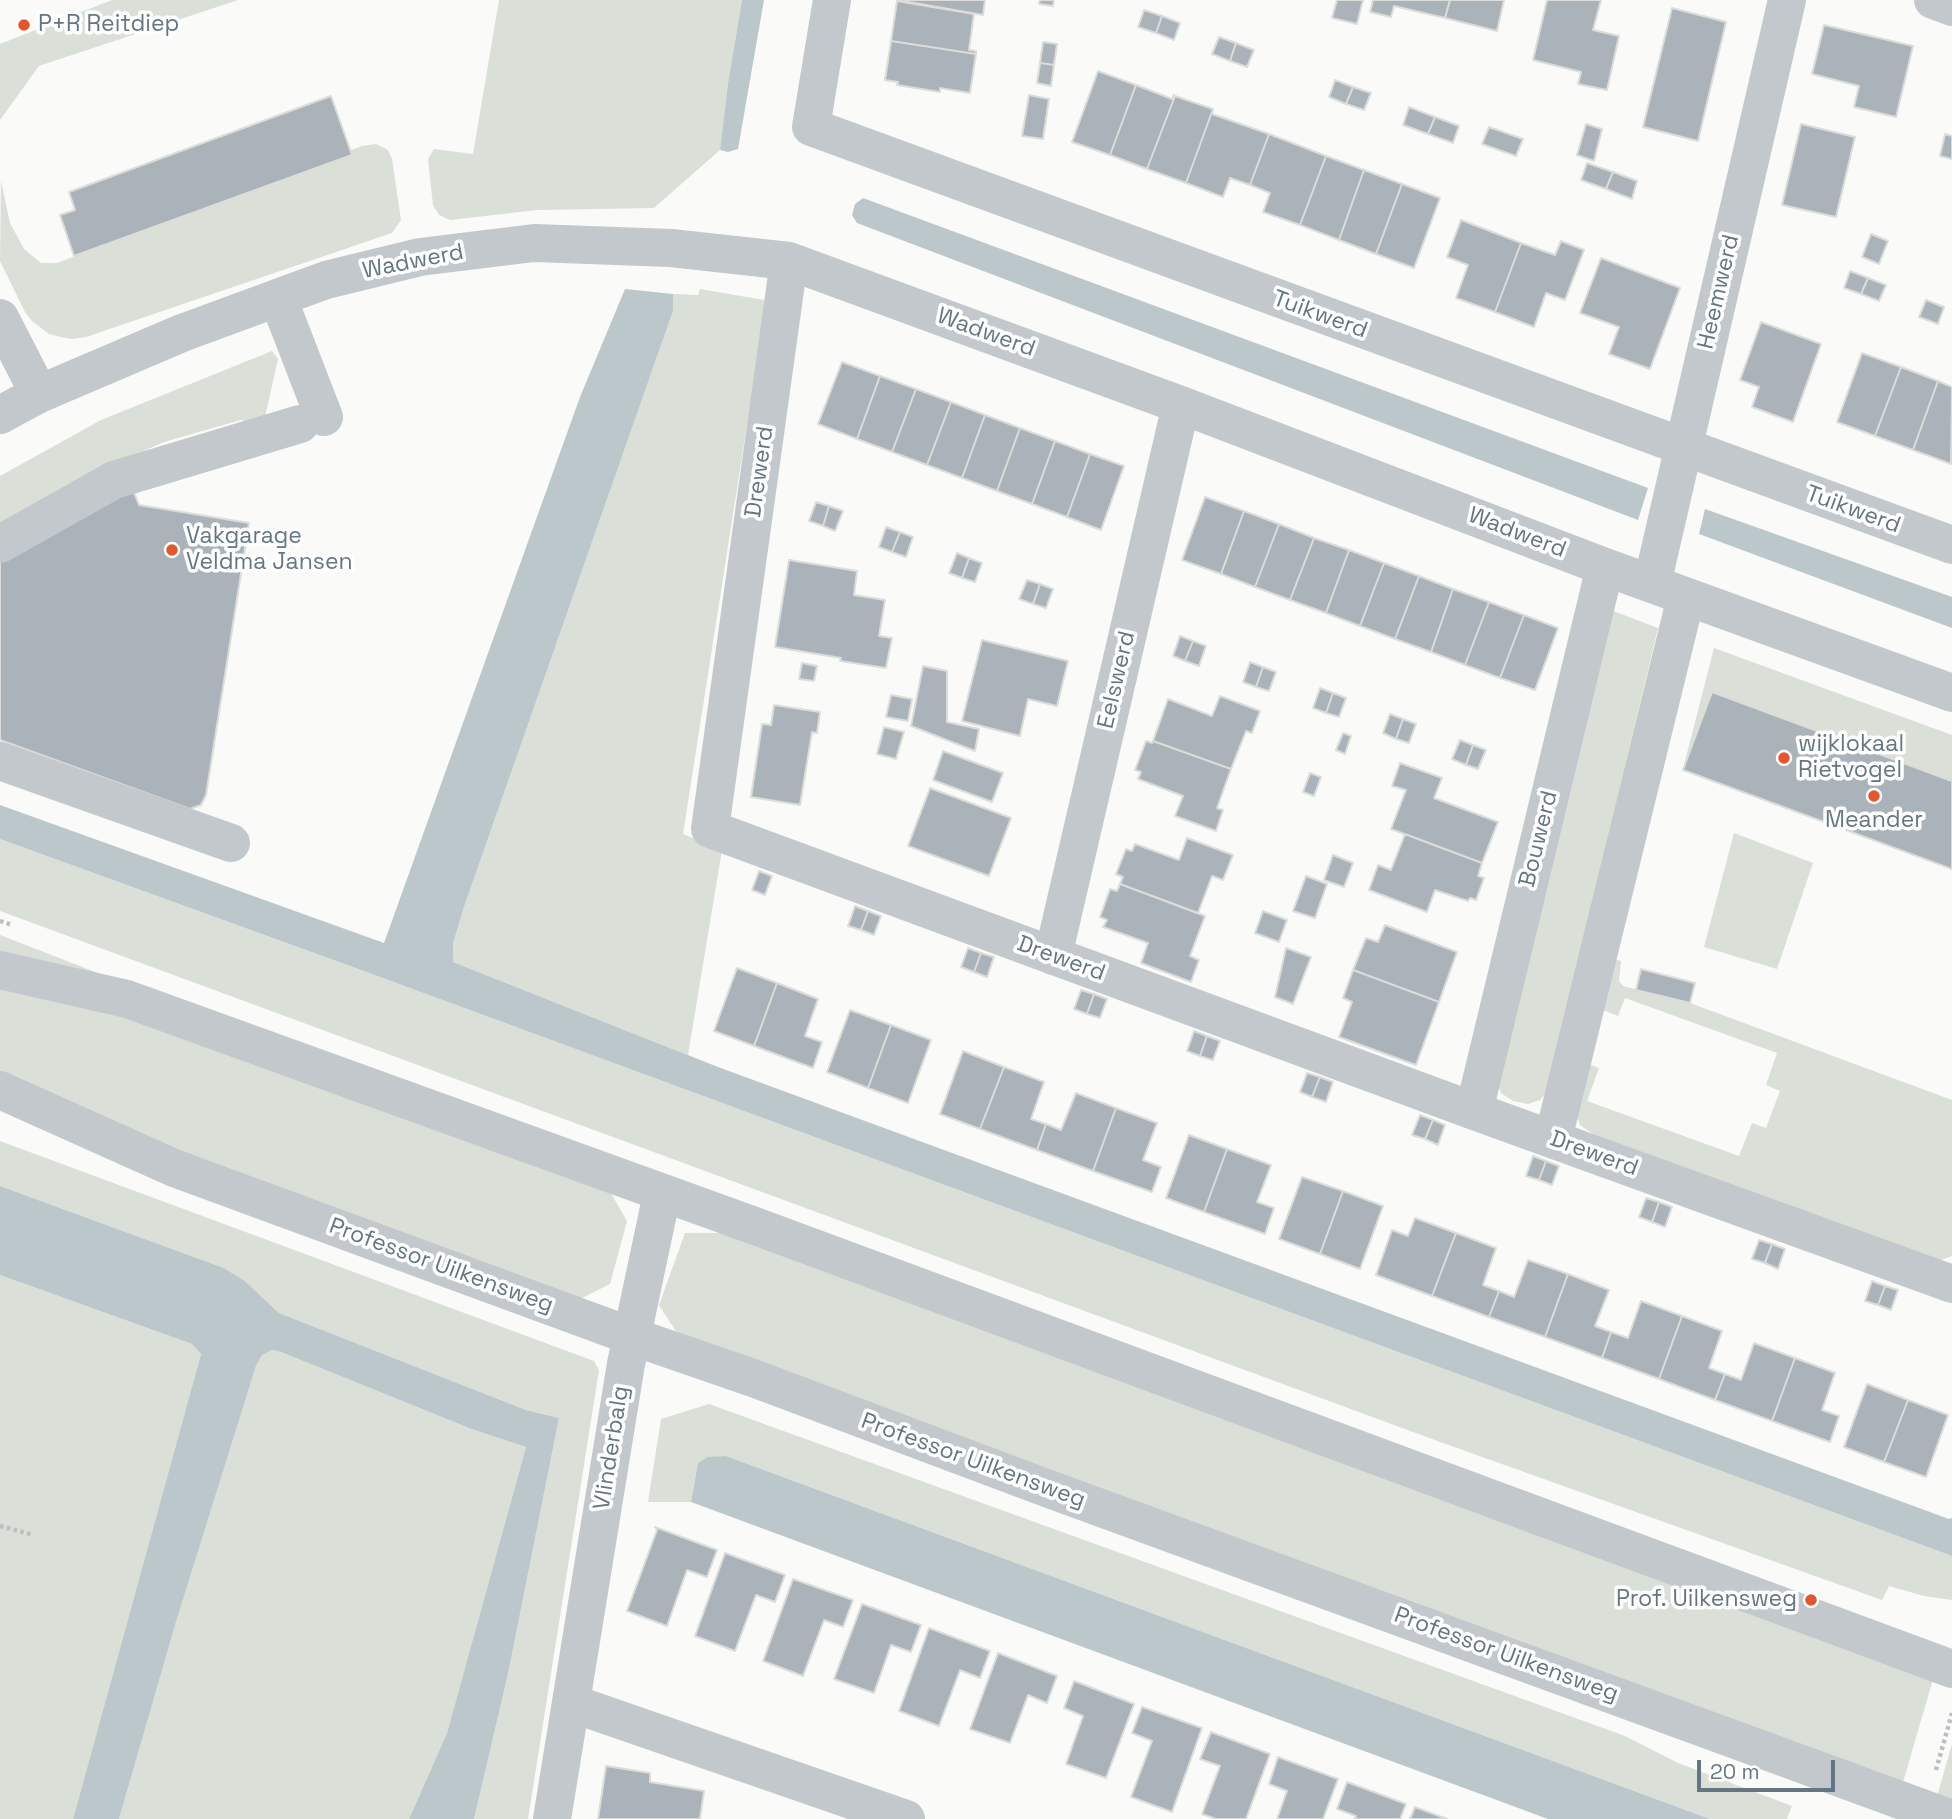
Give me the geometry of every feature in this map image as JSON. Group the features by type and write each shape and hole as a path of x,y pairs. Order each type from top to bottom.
{"street":[{"name":"Tuikwerd","path":"832,0 811,128 1952,545"},
{"name":"Heemwerd","path":"1669,590 1683,448 1787,0"},
{"path":"1933,0 1952,7"},
{"name":"Wadwerd","path":"0,415 38,394 182,333 326,280 419,257 534,243 671,248 789,261 1181,405 1605,567 1952,693"},
{"name":"Drewerd","path":"789,261 710,829 1952,1284"},
{"path":"0,544 114,480 312,420 278,298"},
{"path":"0,318 38,394"},
{"name":"Eelswerd","path":"1053,956 1181,405"},
{"name":"Bouwerd","path":"1474,1111 1605,567"},
{"path":"1553,1139 1669,590"},
{"path":"0,761 231,843"},
{"path":"0,970 127,999 794,1241 1952,1669"},
{"name":"Professor Uilkensweg","path":"0,1090 174,1168 631,1336 754,1378 1061,1494 1952,1819"},
{"name":"Vlinderbalg","path":"552,1819 625,1364 662,1194"},
{"path":"571,1703 905,1819"}],"path":[{"path":"0,1526 34,1535"}],"shaded area":[{"path":"112,0 238,0 39,66 0,120 0,44"},
{"path":"499,0 742,0 720,150 654,208 537,210 450,220 439,215 433,205 428,159 434,149 473,154"},
{"path":"742,0 764,0 738,149 728,152 720,150"},
{"path":"376,144 388,150 392,159 401,220 392,233 86,337 72,339 49,334 32,321 0,261 1,181 10,223 24,249 41,263 57,263 362,146"},
{"path":"863,198 1648,488 1638,520 857,223 852,215 855,204"},
{"path":"625,289 673,294 673,311 464,907 453,944 453,962 718,1067 1952,1518 1952,1556 0,839 0,805 384,943 580,397"},
{"path":"700,289 764,300 764,316 683,834 722,850 688,1055 453,962 453,945 673,311 673,294 698,295"},
{"path":"272,351 278,359 265,417 256,423 241,420 164,442 68,484 0,523 0,476 101,420"},
{"path":"1705,509 1952,597 1952,628 1699,534"},
{"path":"1608,609 1658,628 1547,1092 1540,1100 1528,1104 1513,1101 1501,1093 1496,1080"},
{"path":"1714,648 1952,735 1952,781 1713,692 1683,769"},
{"path":"1734,833 1813,863 1777,969 1704,947"},
{"path":"0,839 1952,1556 1952,1600 1924,1596 1889,1586 1882,1600 1432,1439 0,911"},
{"path":"0,935 126,984 0,953"},
{"path":"1610,958 1621,961 1619,981 1623,986 1690,1003 1952,1100 1952,1256 1939,1261 1593,1134 1580,1125 1574,1107 1584,1062 1599,1068 1587,1101 1739,1156 1752,1123 1766,1128 1780,1091 1766,1085 1777,1053 1625,998 1618,1016 1598,1008"},
{"path":"0,985 136,1018 609,1190 627,1221 610,1284 578,1300 208,1165 0,1072"},
{"path":"0,1141 594,1361 599,1370 528,1819 474,1819 508,1674 559,1418 526,1410 279,1313 245,1281 224,1268 0,1186"},
{"path":"0,1186 224,1268 245,1281 279,1313 526,1410 559,1418 508,1674 474,1819 409,1819 447,1733 526,1447 474,1430 272,1350 262,1355 256,1366 176,1622 119,1819 73,1819 201,1354 192,1344 0,1275"},
{"path":"685,1233 726,1233 1934,1676 1901,1789 679,1336 659,1305"},
{"path":"0,1275 192,1344 201,1354 73,1819 0,1819"},
{"path":"272,1350 474,1430 526,1447 447,1733 409,1819 119,1819 176,1622 256,1366 262,1355"},
{"path":"709,1404 1625,1736 1678,1763 1792,1806 1787,1819 1710,1819 726,1456 698,1463 691,1502 648,1502 661,1419"},
{"path":"726,1456 1710,1819 1548,1819 691,1502 698,1463 708,1457"},
{"path":"1952,1744 1952,1799 1936,1800"}],"building":[{"path":"897,0 985,0 983,15"},
{"path":"1040,0 1054,0 1053,6 1039,4"},
{"path":"1337,0 1363,0 1357,24 1332,18"},
{"path":"1373,0 1450,0 1445,18 1394,6 1391,17 1370,12"},
{"path":"1450,0 1504,0 1497,31 1445,18"},
{"path":"1547,0 1601,0 1593,30 1619,36 1607,90 1578,84 1581,72 1533,60"},
{"path":"897,1 974,14 969,50 976,51 976,54 891,41"},
{"path":"1672,8 1726,22 1698,141 1643,127"},
{"path":"1144,10 1162,16 1156,33 1138,27"},
{"path":"1162,16 1180,23 1174,40 1156,33"},
{"path":"1824,25 1913,46 1896,117 1854,107 1859,86 1812,74"},
{"path":"1219,37 1236,43 1230,61 1212,54"},
{"path":"891,41 976,54 970,93 940,88 940,92 897,85 898,82 885,80"},
{"path":"1043,42 1057,44 1054,65 1040,63"},
{"path":"1236,43 1254,50 1247,67 1230,61"},
{"path":"1040,63 1054,65 1051,86 1037,83"},
{"path":"1098,71 1136,85 1110,155 1072,142"},
{"path":"1335,80 1353,87 1346,104 1329,97"},
{"path":"1136,85 1172,99 1175,96 1147,169 1110,155"},
{"path":"1353,87 1371,93 1364,110 1346,104"},
{"path":"1029,95 1049,99 1043,139 1022,136"},
{"path":"331,96 352,155 74,256 60,215 75,210 69,192"},
{"path":"1175,96 1213,109 1186,183 1147,169"},
{"path":"1409,107 1435,117 1428,134 1403,125"},
{"path":"1213,109 1212,114 1269,134 1250,185 1230,178 1223,197 1186,183"},
{"path":"1435,117 1459,126 1453,143 1428,134"},
{"path":"1586,124 1602,129 1594,161 1577,155"},
{"path":"1801,124 1855,137 1836,217 1782,205"},
{"path":"1489,127 1523,139 1516,156 1482,144"},
{"path":"1269,134 1326,156 1300,225 1263,212 1270,193 1250,185"},
{"path":"1945,134 1952,136 1952,159 1940,156"},
{"path":"1326,156 1364,170 1339,240 1300,225"},
{"path":"1587,163 1613,172 1606,189 1581,180"},
{"path":"1364,170 1402,184 1376,254 1339,240"},
{"path":"1613,172 1637,181 1632,199 1606,189"},
{"path":"1402,184 1440,198 1414,268 1376,254"},
{"path":"1461,220 1521,243 1495,312 1456,298 1468,265 1447,257"},
{"path":"1871,234 1888,241 1879,264 1862,257"},
{"path":"1561,241 1584,250 1565,300 1546,293 1534,327 1495,312 1521,243 1555,255"},
{"path":"1601,258 1680,288 1650,369 1609,354 1619,327 1580,313"},
{"path":"1850,271 1868,278 1861,294 1844,288"},
{"path":"1868,278 1886,285 1879,301 1861,294"},
{"path":"1926,300 1944,307 1938,324 1919,317"},
{"path":"1761,322 1821,344 1793,422 1752,407 1759,387 1740,380"},
{"path":"1862,353 1901,367 1875,436 1837,422"},
{"path":"842,362 880,376 857,439 818,424"},
{"path":"1901,367 1938,381 1913,450 1875,436"},
{"path":"880,376 916,389 892,452 857,439"},
{"path":"1938,381 1952,387 1951,464 1913,450"},
{"path":"916,389 951,402 927,465 892,452"},
{"path":"951,402 985,415 962,478 927,465"},
{"path":"985,415 1020,428 997,491 962,478"},
{"path":"1020,428 1055,441 1032,504 997,491"},
{"path":"1055,441 1090,454 1067,517 1032,504"},
{"path":"1090,454 1124,466 1101,530 1067,517"},
{"path":"133,490 139,505 249,523 206,795 201,805 190,809 0,740 0,560"},
{"path":"1205,497 1244,511 1221,574 1182,560"},
{"path":"816,502 829,506 823,526 809,521"},
{"path":"829,506 843,511 835,531 823,526"},
{"path":"1244,511 1279,524 1255,587 1221,574"},
{"path":"1279,524 1314,538 1290,600 1255,587"},
{"path":"886,527 900,532 892,552 879,547"},
{"path":"900,532 913,537 906,557 892,552"},
{"path":"1314,538 1349,550 1326,613 1290,600"},
{"path":"1349,550 1384,563 1360,626 1326,613"},
{"path":"957,553 969,558 962,578 949,573"},
{"path":"969,558 982,563 975,582 962,578"},
{"path":"789,560 857,571 854,595 885,600 879,636 892,638 886,668 775,647"},
{"path":"1384,563 1419,576 1395,639 1360,626"},
{"path":"1419,576 1453,589 1431,652 1395,639"},
{"path":"1027,580 1040,584 1033,604 1019,599"},
{"path":"1040,584 1053,589 1046,608 1033,604"},
{"path":"1453,589 1489,602 1465,665 1431,652"},
{"path":"1489,602 1524,615 1500,678 1465,665"},
{"path":"1524,615 1558,628 1535,690 1500,678"},
{"path":"1180,636 1193,641 1185,661 1173,656"},
{"path":"982,640 1068,661 1057,706 1028,699 1020,736 962,721"},
{"path":"1193,641 1206,646 1199,666 1185,661"},
{"path":"1250,662 1263,667 1256,687 1243,682"},
{"path":"802,663 817,666 814,681 799,679"},
{"path":"923,666 947,671 947,722 979,729 975,751 911,726"},
{"path":"1263,667 1276,672 1269,691 1256,687"},
{"path":"1320,688 1333,693 1326,713 1313,708"},
{"path":"1712,692 1952,781 1952,869 1683,770"},
{"path":"1333,693 1346,698 1339,717 1326,713"},
{"path":"891,695 912,699 908,721 886,717"},
{"path":"1220,696 1260,711 1252,733 1246,731 1231,769 1153,741 1168,699 1212,716"},
{"path":"774,705 820,712 817,733 812,732 800,805 751,797 762,724 771,725"},
{"path":"1390,714 1403,719 1396,739 1383,733"},
{"path":"1403,719 1416,724 1409,743 1396,739"},
{"path":"884,727 904,732 896,759 877,754"},
{"path":"1343,733 1351,736 1345,754 1336,750"},
{"path":"1460,740 1473,745 1466,765 1452,759"},
{"path":"1146,741 1153,741 1231,769 1217,808 1223,810 1216,831 1175,816 1183,796 1138,779 1141,772 1135,770"},
{"path":"1473,745 1486,750 1478,769 1466,765"},
{"path":"943,751 1003,773 992,802 933,780"},
{"path":"1400,763 1442,778 1434,798 1498,822 1482,863 1391,829 1406,790 1392,786"},
{"path":"1310,773 1321,777 1314,796 1303,792"},
{"path":"930,788 1011,818 989,876 908,846"},
{"path":"1405,834 1482,863 1478,876 1484,878 1476,900 1470,898 1468,901 1435,890 1427,912 1369,890 1378,865 1391,870"},
{"path":"1187,838 1233,855 1223,880 1212,876 1198,913 1120,884 1123,877 1116,874 1126,849 1132,851 1135,844 1179,860"},
{"path":"1333,855 1353,863 1344,887 1324,880"},
{"path":"759,871 772,876 765,895 752,890"},
{"path":"1306,876 1327,884 1315,918 1293,911"},
{"path":"1120,884 1205,916 1190,956 1199,960 1191,982 1141,963 1148,943 1103,927 1107,920 1100,917 1110,889 1117,891"},
{"path":"855,906 868,911 861,930 848,926"},
{"path":"868,911 881,916 874,935 861,930"},
{"path":"1263,911 1287,920 1279,942 1255,933"},
{"path":"1385,925 1457,952 1439,1002 1353,970 1366,938 1378,942"},
{"path":"968,948 981,953 974,972 961,967"},
{"path":"1286,948 1311,957 1293,1004 1275,997"},
{"path":"981,953 994,957 987,977 974,972"},
{"path":"737,968 777,983 754,1046 714,1031"},
{"path":"1641,969 1695,983 1690,1003 1636,990"},
{"path":"1353,970 1439,1002 1416,1065 1339,1037 1352,1002 1343,998"},
{"path":"777,983 818,999 805,1036 822,1042 813,1068 754,1046"},
{"path":"1081,990 1094,994 1087,1014 1074,1009"},
{"path":"1094,994 1107,999 1100,1018 1087,1014"},
{"path":"850,1010 891,1025 868,1088 827,1072"},
{"path":"891,1025 931,1040 908,1103 868,1088"},
{"path":"1194,1031 1207,1036 1200,1056 1187,1051"},
{"path":"1207,1036 1220,1041 1213,1060 1200,1056"},
{"path":"963,1051 1004,1067 980,1129 940,1114"},
{"path":"1004,1067 1044,1082 1031,1119 1046,1124 1037,1150 980,1129"},
{"path":"1307,1073 1320,1077 1312,1097 1300,1092"},
{"path":"1320,1077 1333,1082 1326,1102 1312,1097"},
{"path":"1076,1093 1116,1108 1093,1171 1037,1150 1046,1124 1061,1130"},
{"path":"1116,1108 1157,1123 1143,1160 1161,1167 1152,1192 1093,1171"},
{"path":"1420,1115 1433,1120 1425,1139 1412,1135"},
{"path":"1433,1120 1445,1125 1438,1145 1425,1139"},
{"path":"1189,1135 1227,1149 1204,1212 1166,1198"},
{"path":"1227,1149 1271,1165 1257,1202 1274,1208 1265,1234 1204,1212"},
{"path":"1533,1156 1546,1161 1539,1180 1526,1176"},
{"path":"1546,1161 1559,1166 1552,1185 1539,1180"},
{"path":"1302,1177 1343,1191 1320,1254 1279,1239"},
{"path":"1343,1191 1383,1206 1360,1269 1320,1254"},
{"path":"1646,1198 1659,1202 1652,1222 1639,1217"},
{"path":"1659,1202 1672,1207 1665,1227 1652,1222"},
{"path":"1415,1218 1456,1233 1432,1296 1376,1275 1392,1230 1408,1236"},
{"path":"1456,1233 1496,1248 1483,1285 1499,1291 1489,1317 1432,1296"},
{"path":"1759,1240 1772,1244 1765,1263 1752,1259"},
{"path":"1772,1244 1785,1249 1778,1269 1765,1263"},
{"path":"1528,1260 1568,1274 1545,1337 1489,1317 1499,1291 1514,1297"},
{"path":"1568,1274 1609,1290 1595,1326 1611,1332 1602,1358 1545,1337"},
{"path":"1872,1281 1885,1286 1878,1305 1865,1301"},
{"path":"1885,1286 1898,1290 1891,1310 1878,1305"},
{"path":"1641,1301 1682,1316 1659,1379 1602,1358 1611,1332 1628,1338"},
{"path":"1682,1316 1722,1331 1709,1368 1725,1374 1715,1400 1659,1379"},
{"path":"1754,1343 1795,1358 1772,1421 1715,1400 1725,1374 1741,1380"},
{"path":"1795,1358 1835,1373 1822,1410 1839,1416 1830,1442 1772,1421"},
{"path":"1867,1384 1908,1400 1884,1462 1844,1447"},
{"path":"1908,1400 1948,1415 1926,1477 1884,1462"},
{"path":"655,1527 717,1550 707,1577 687,1570 667,1626 627,1611 657,1530"},
{"path":"725,1553 785,1575 775,1602 756,1595 735,1651 695,1636"},
{"path":"793,1579 853,1600 843,1627 824,1620 803,1676 763,1661"},
{"path":"862,1604 921,1625 911,1652 891,1645 874,1693 834,1679"},
{"path":"929,1628 990,1651 980,1678 960,1670 939,1726 899,1711"},
{"path":"998,1653 1057,1676 1047,1703 1028,1695 1010,1743 970,1729"},
{"path":"1074,1681 1134,1704 1106,1778 1066,1764 1083,1716 1064,1708"},
{"path":"1142,1707 1202,1728 1172,1812 1131,1797 1152,1741 1132,1733"},
{"path":"1211,1732 1270,1754 1246,1819 1216,1819 1202,1814 1220,1766 1200,1759"},
{"path":"1278,1757 1338,1779 1323,1819 1277,1819 1287,1791 1269,1784"},
{"path":"606,1766 650,1773 650,1782 704,1791 700,1819 598,1819"},
{"path":"1347,1782 1406,1804 1400,1819 1354,1819 1356,1816 1337,1809"},
{"path":"1415,1807 1447,1819 1410,1819"}],"place":[{"name":"P+R Reitdiep","path":"24,25"},
{"name":"Vakgarage Veldma Jansen","path":"172,550"},
{"name":"wijklokaal Rietvogel","path":"1784,758"},
{"name":"Meander","path":"1874,796"},
{"name":"Prof. Uilkensweg","path":"1811,1600"}]}
